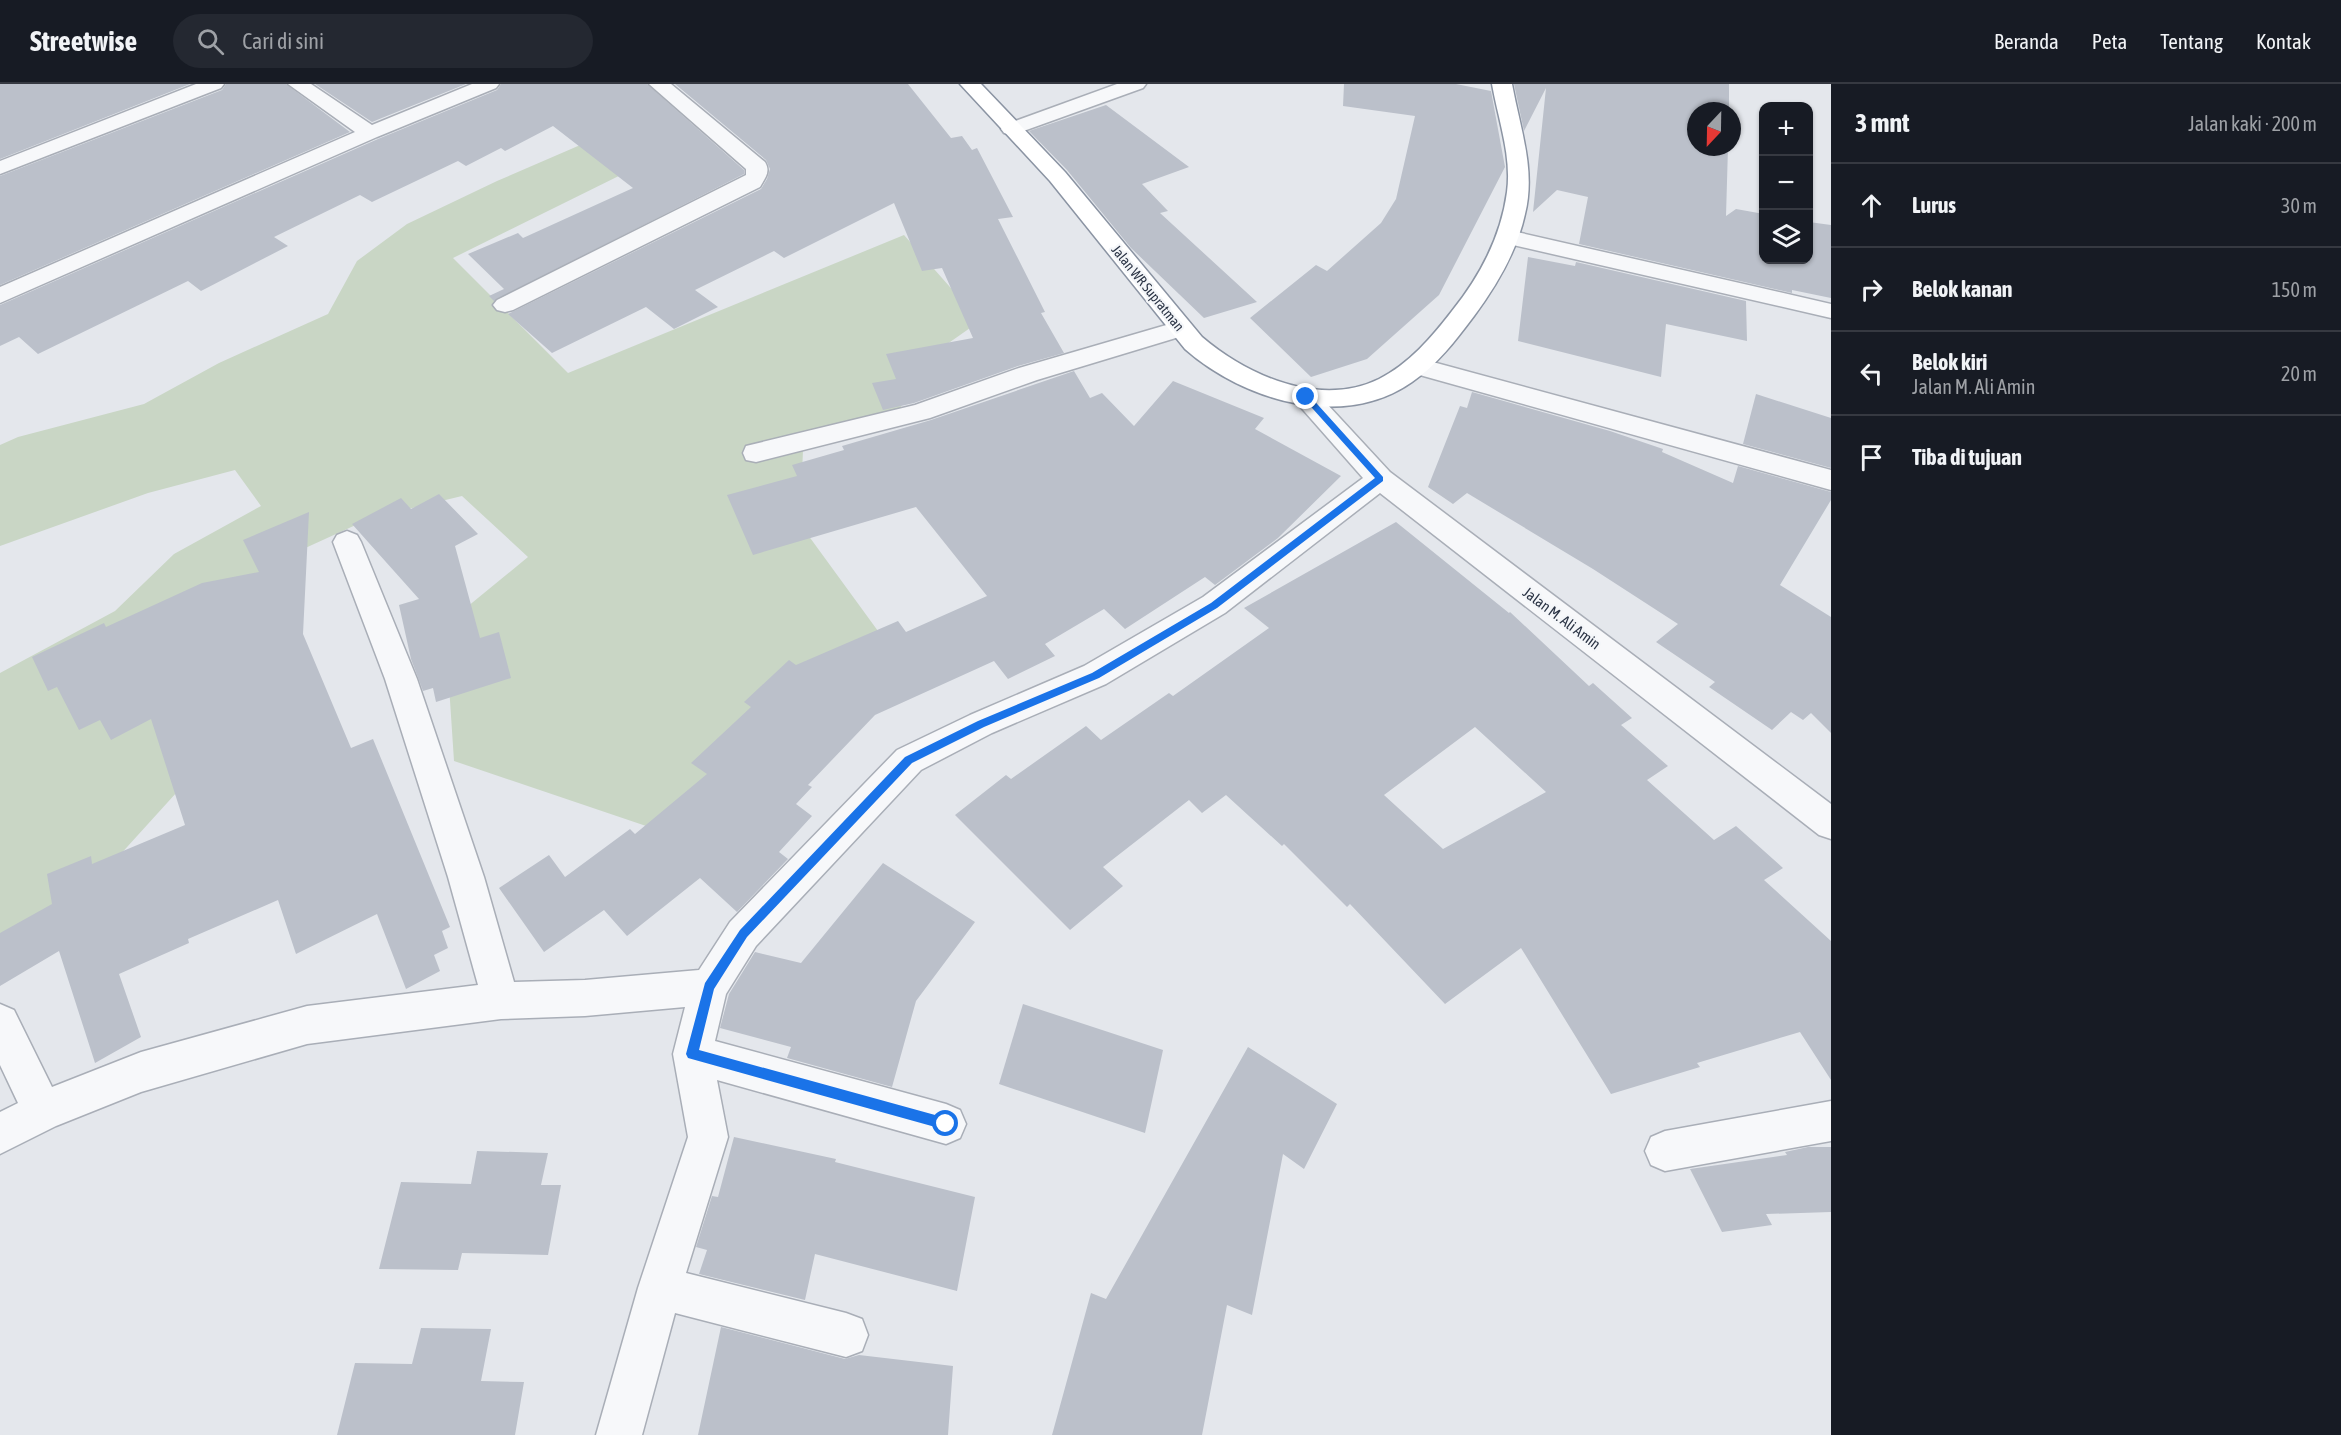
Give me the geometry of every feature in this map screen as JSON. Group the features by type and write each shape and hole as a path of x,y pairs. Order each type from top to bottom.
{"highway":[{"name":"Jalan WR Supratman","path":"970,84 1060,179 1180,329 1219,364 1245,379 1274,390 1306,397 1342,398 1366,394 1391,383 1418,366 1455,325 1484,284 1508,237 1519,184 1518,163 1502,84"}],"street":[{"path":"0,168 214,84"},
{"path":"298,84 370,133"},
{"path":"0,296 370,133 489,84"},
{"path":"505,305 752,182 757,175 757,167 659,84"},
{"path":"1011,129 1136,84"},
{"path":"1508,237 1831,311"},
{"path":"756,453 921,412 1028,374 1180,329"},
{"path":"1418,366 1831,480"},
{"name":"Jalan M. Ali Amin","path":"1306,397 1380,479 1831,824"},
{"path":"619,1435 660,1288 708,1137 692,1054 709,987 743,934 909,760 981,724 1095,675 1214,605 1380,479"},
{"path":"347,542 401,679 466,877 501,1001"},
{"path":"0,1134 43,1111 141,1072 307,1025 501,1001 585,998 709,987"},
{"path":"0,1023 43,1111"},
{"path":"692,1054 946,1124"},
{"path":"1665,1151 1831,1121"},
{"path":"660,1288 846,1335"}],"green space":[{"path":"615,130 641,165 453,258 568,373 904,235 980,321 923,361 896,417 803,450 800,524 894,653 652,828 454,761 445,625 528,557 462,496 371,518 290,555 236,727 118,857 0,944 0,673 115,611 174,554 261,506 235,470 148,493 0,546 0,445 18,437 144,404 219,363 328,314 357,261 407,224 497,181"}],"building":[{"path":"0,84 190,84 0,159"},
{"path":"226,84 286,84 350,132 0,285 0,176 222,90"},
{"path":"315,84 466,84 372,122"},
{"path":"501,84 647,84 744,170 744,174 494,301 489,296 504,289 468,254 518,233 523,238 633,188 553,126 505,151 501,148 466,166 458,161 372,202 360,195 274,237 288,246 201,291 188,281 38,354 19,337 0,346 0,305 378,139 497,90"},
{"path":"675,84 908,84 951,138 962,136 972,150 977,148 1013,217 998,219 1045,312 1041,313 1064,353 1018,366 914,403 883,410 872,383 896,379 886,354 973,338 942,268 922,271 894,203 784,258 774,251 695,290 718,307 674,329 646,307 552,353 508,314 761,189 767,179 770,169 766,160"},
{"path":"1344,84 1456,84 1491,91 1505,167 1439,295 1367,359 1311,377 1250,318 1316,265 1327,271 1381,223 1396,199 1415,116 1343,106"},
{"path":"1514,84 1729,84 1729,102 1687,102 1687,156 1728,156 1726,216 1736,209 1759,213 1759,264 1813,264 1813,223 1831,225 1831,298 1792,290 1792,293 1579,244 1588,197 1557,190 1533,212 1546,88 1524,131"},
{"path":"1106,105 1189,167 1142,184 1168,211 1160,213 1257,302 1204,318 1131,248 1067,170 1029,131"},
{"path":"1528,257 1575,266 1576,262 1746,301 1747,341 1666,324 1661,377 1518,341"},
{"path":"1074,371 1090,398 1102,393 1134,426 1173,381 1264,418 1255,429 1341,476 1278,538 1215,585 1205,577 1125,629 1104,609 1045,644 1055,656 1008,679 994,661 875,715 808,785 812,787 796,804 812,816 779,852 788,859 737,912 700,878 627,936 604,910 544,952 499,888 549,855 565,877 630,829 635,834 707,774 691,763 751,707 744,702 789,660 796,665 898,621 906,632 987,596 916,507 753,555 727,495 797,476 792,465 844,450 842,446 931,420"},
{"path":"1472,392 1610,431 1663,449 1662,452 1733,483 1738,466 1831,492 1831,500 1780,585 1831,617 1831,733 1811,713 1803,720 1791,712 1772,730 1709,687 1715,682 1656,642 1678,624 1593,569 1467,493 1453,504 1428,487 1460,406 1467,408"},
{"path":"1756,394 1831,418 1831,468 1743,444"},
{"path":"439,494 478,534 455,546 480,638 499,632 511,678 436,702 433,688 423,691 411,659 399,605 419,599 352,524 401,498 411,509"},
{"path":"309,512 303,634 351,748 373,739 450,927 442,931 448,948 434,955 440,971 406,989 377,914 296,954 278,900 188,939 189,943 119,974 141,1037 95,1063 59,951 0,986 0,933 52,904 47,874 91,856 92,864 185,825 151,719 111,740 100,720 79,730 57,687 48,691 32,657 104,623 106,627 202,583 259,572 243,540"},
{"path":"1396,522 1510,612 1589,686 1593,683 1632,718 1621,725 1668,766 1647,780 1714,840 1736,826 1783,868 1764,880 1831,941 1831,1080 1800,1032 1697,1063 1700,1067 1611,1094 1521,948 1445,1004 1350,904 1347,907 1284,844 1282,846 1226,795 1202,813 1189,800 1103,867 1123,886 1070,930 955,815 1006,775 1011,779 1086,726 1101,740 1169,693 1173,696 1269,628 1244,608","holes":["1475,727 1546,792 1443,849 1384,795"]},
{"path":"883,863 975,922 916,1001 892,1087 787,1058 791,1047 720,1028 729,994 755,952 801,963"},
{"path":"1023,1004 1163,1050 1145,1133 999,1084"},
{"path":"1248,1047 1337,1104 1304,1169 1283,1154 1252,1315 1227,1305 1202,1435 1052,1435 1091,1293 1106,1299"},
{"path":"734,1137 836,1159 835,1162 975,1197 957,1291 815,1254 805,1300 699,1274 707,1250 696,1247 712,1196 718,1197"},
{"path":"1808,1147 1831,1147 1831,1212 1766,1214 1772,1225 1722,1232 1690,1169 1787,1155 1785,1152"},
{"path":"477,1151 548,1153 541,1185 561,1185 548,1255 462,1253 458,1270 379,1269 401,1182 471,1184"},
{"path":"721,1327 845,1359 859,1355 953,1366 948,1435 698,1435"},
{"path":"421,1328 491,1329 481,1381 524,1382 515,1435 337,1435 355,1363 412,1364"}],"route":[{"path":"946,1124 692,1054 709,987 743,934 909,760 981,724 1095,675 1214,605 1380,479 1306,397"}]}
